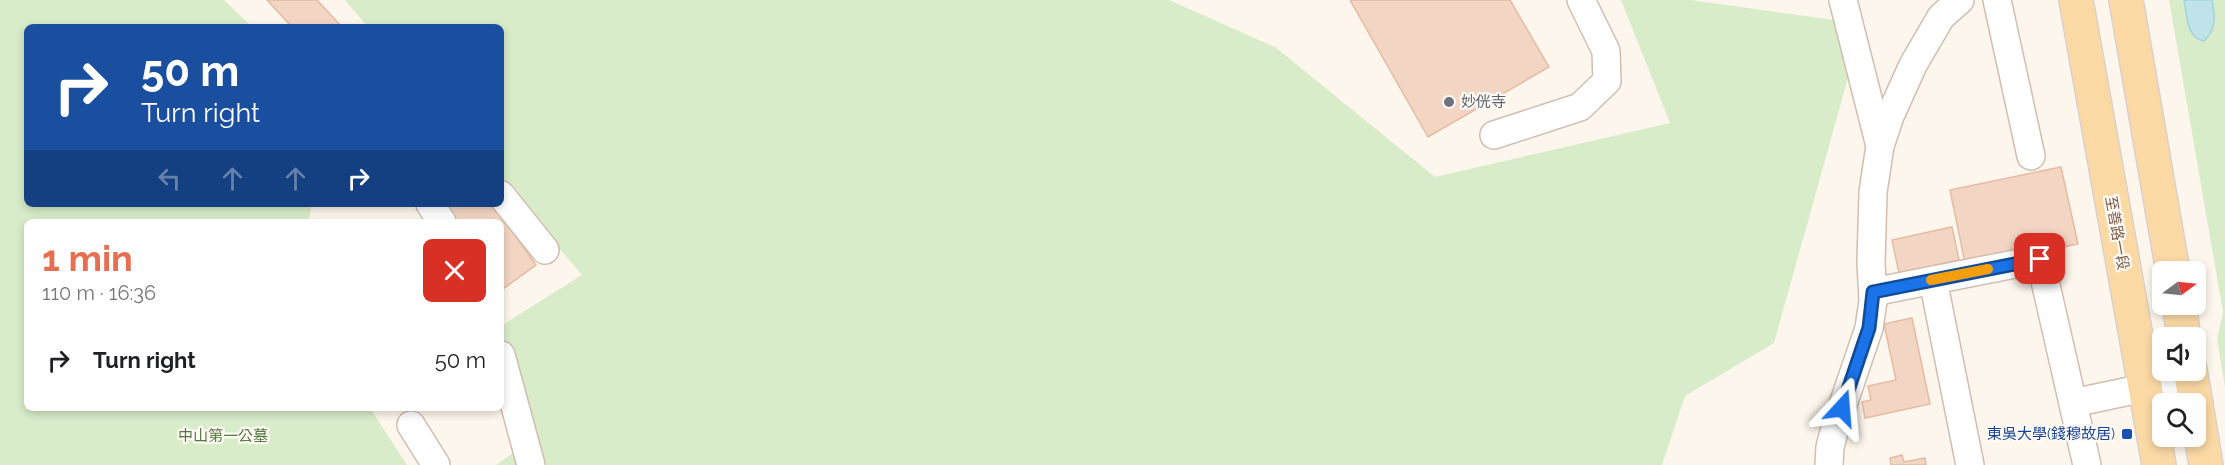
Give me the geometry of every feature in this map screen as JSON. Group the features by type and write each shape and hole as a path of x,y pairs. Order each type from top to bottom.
{"main road":[{"name":"至善路一段","path":"2076,0 2159,465"},
{"path":"2126,0 2171,261"},
{"path":"2193,389 2206,465"}],"lane":[{"path":"1494,135 1580,106 1607,81 1606,51 1581,0"},
{"path":"1843,0 1880,146"},
{"path":"1829,465 1830,447 1835,428 1869,328 1873,292 1871,263 1874,192 1880,146 1890,116 1913,65 1941,17 1960,0"},
{"path":"1997,0 2031,156"},
{"path":"504,199 545,250"},
{"path":"1873,292 2040,259 2086,465"},
{"path":"1933,280 1970,465"},
{"path":"504,365 531,465"},
{"path":"2073,403 2144,388 2193,389"},
{"path":"411,425 436,465"}],"green space":[{"name":"中山第一公墓","path":"0,0 224,0 249,24 24,24 24,207 311,207 309,219 24,219 24,411 372,411 407,465 0,465"},
{"path":"345,0 1169,0 1275,47 1435,177 1670,123 1621,0 1691,0 1863,24 1774,343 1685,396 1662,465 496,465 516,451 504,411 504,324 582,275 504,184 504,24 365,24"},
{"path":"2169,0 2225,0 2225,387 2217,340 2223,312"}],"water":[{"path":"2184,0 2212,0 2213,27 2204,41 2198,39 2191,31"}],"building":[{"path":"267,0 317,0 339,24 289,24"},
{"name":"妙侊寺","path":"1350,0 1510,0 1549,67 1428,137"},
{"path":"2061,167 2078,244 1966,268 1950,190"},
{"path":"444,207 495,207 504,219 453,219"},
{"path":"504,220 536,265 504,288"},
{"path":"1952,227 1959,260 1899,273 1892,240"},
{"path":"1912,318 1930,404 1865,418 1862,402 1871,400 1868,386 1896,380 1884,324"},
{"path":"1902,455 1904,462 1925,458 1926,465 1891,465 1890,458"}],"slow traffic":[{"path":"1931,280 1988,269"}],"place":[{"name":"妙侊寺","path":"1449,102"},
{"name":"東吳大學(錢穆故居)","path":"2127,434"}],"route":[{"path":"1842,408 1869,328 1873,292 2040,259"}]}
